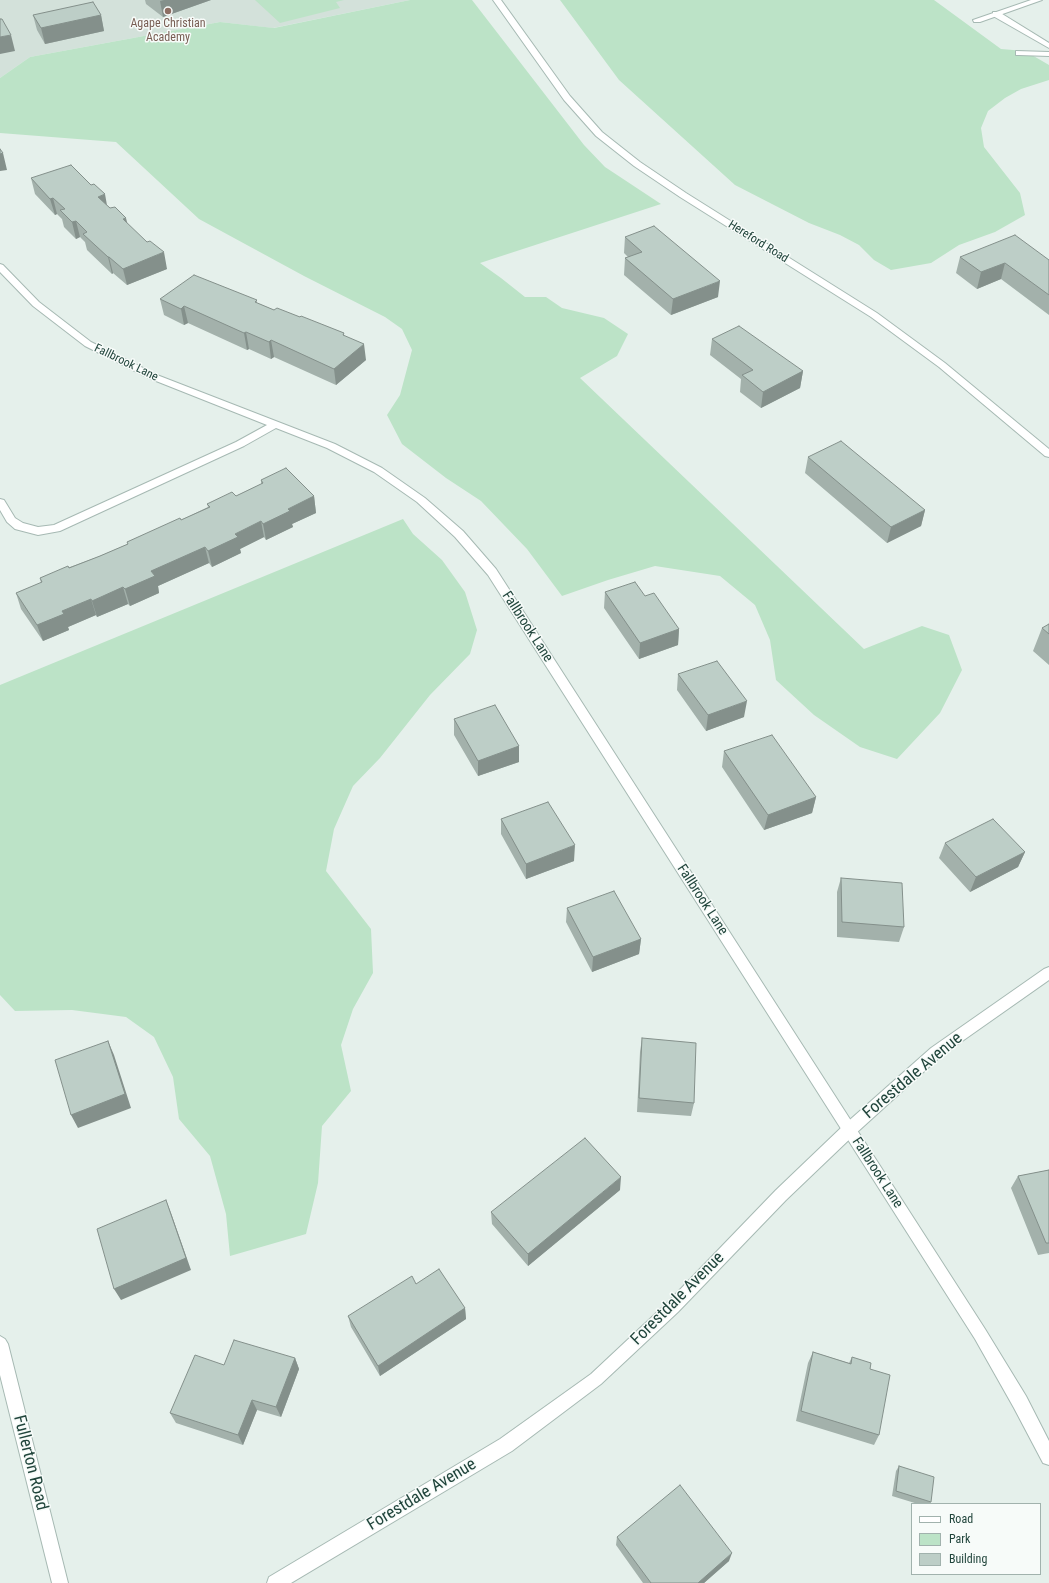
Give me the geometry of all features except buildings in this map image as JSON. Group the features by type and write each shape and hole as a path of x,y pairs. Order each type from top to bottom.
{"street":[{"name":"Hereford Road","path":"497,0 568,98 600,134 638,164 683,195 874,315 942,365 1049,454"},
{"path":"977,20 1038,0"},
{"path":"996,14 1049,46"},
{"path":"1020,53 1049,54"},
{"name":"Fallbrook Lane","path":"0,267 36,304 88,344 154,377 331,446 378,470 421,500 459,534 492,572 980,1334 1020,1402 1049,1457"},
{"path":"0,502 11,520 19,526 27,529 38,530 56,528 240,444 260,434 274,424"},
{"name":"Forestdale Avenue","path":"275,1583 506,1445 596,1379 673,1307 781,1195 849,1130 936,1052 1049,973"},
{"name":"Fullerton Road","path":"0,1344 60,1583"}],"shaded area":[{"path":"0,0 410,0 273,28 220,22 30,57 0,78"}],"green space":[{"path":"255,0 344,0 336,2 340,8 280,23"},
{"path":"410,0 472,0 584,145 605,167 661,204 480,263 525,297 546,297 562,308 604,318 628,334 617,356 580,378 864,649 922,626 949,635 962,670 940,713 897,759 860,747 814,715 776,680 770,640 755,605 720,576 655,566 562,596 527,549 481,501 446,478 402,444 387,415 400,395 412,350 402,329 385,317 304,276 199,219 116,142 0,133 0,78 30,57 220,22 274,28"},
{"path":"560,0 934,0 1001,49 1025,51 1049,65 1049,80 1021,89 1005,98 988,111 981,128 984,147 1020,193 1025,215 995,232 959,245 931,263 891,270 874,260 859,245 840,235 809,223 735,185 619,80"},
{"path":"403,519 413,534 442,560 465,592 477,630 470,654 430,695 380,758 353,786 334,829 326,871 371,929 373,973 353,1009 341,1045 351,1091 322,1126 318,1183 306,1234 230,1256 226,1214 210,1156 179,1119 173,1077 154,1037 126,1017 72,1010 15,1011 0,995 0,685"}],"place":[{"name":"Agape Christian Academy","path":"168,11"}]}
